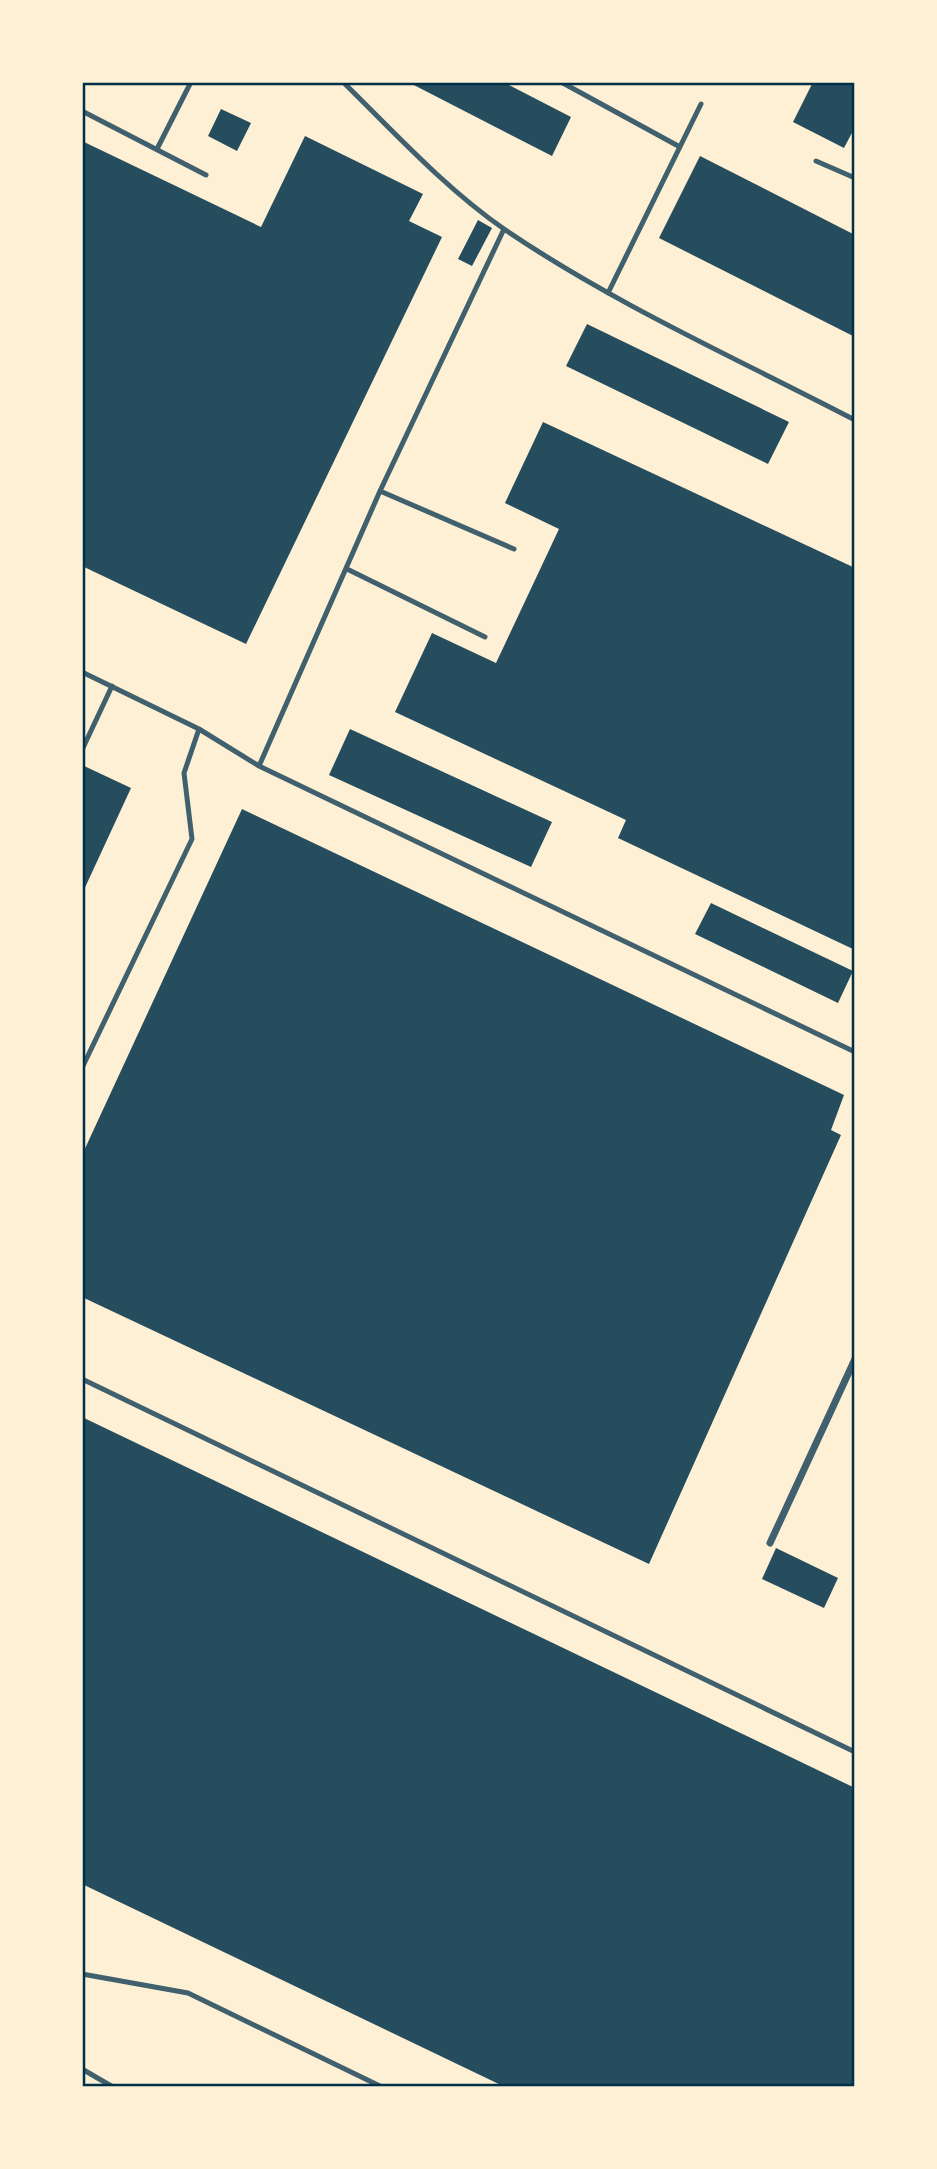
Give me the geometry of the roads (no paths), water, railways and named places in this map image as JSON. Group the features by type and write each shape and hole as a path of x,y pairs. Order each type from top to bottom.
{"street":[{"path":"770,1543 855,1359"}],"lane":[{"path":"157,149 191,82"},
{"path":"343,82 454,190 504,229 608,293 855,420"},
{"path":"561,82 680,147"},
{"path":"608,293 701,104"},
{"path":"82,111 206,175"},
{"path":"816,161 855,178"},
{"path":"259,766 380,491 504,229"},
{"path":"380,491 514,549"},
{"path":"347,569 485,637"},
{"path":"82,671 199,729 259,766 855,1052"},
{"path":"82,750 112,686"},
{"path":"82,1068 192,839 184,773 199,729"},
{"path":"82,1379 855,1752"},
{"path":"82,1974 188,1993 382,2087"},
{"path":"82,2069 113,2087"}]}
